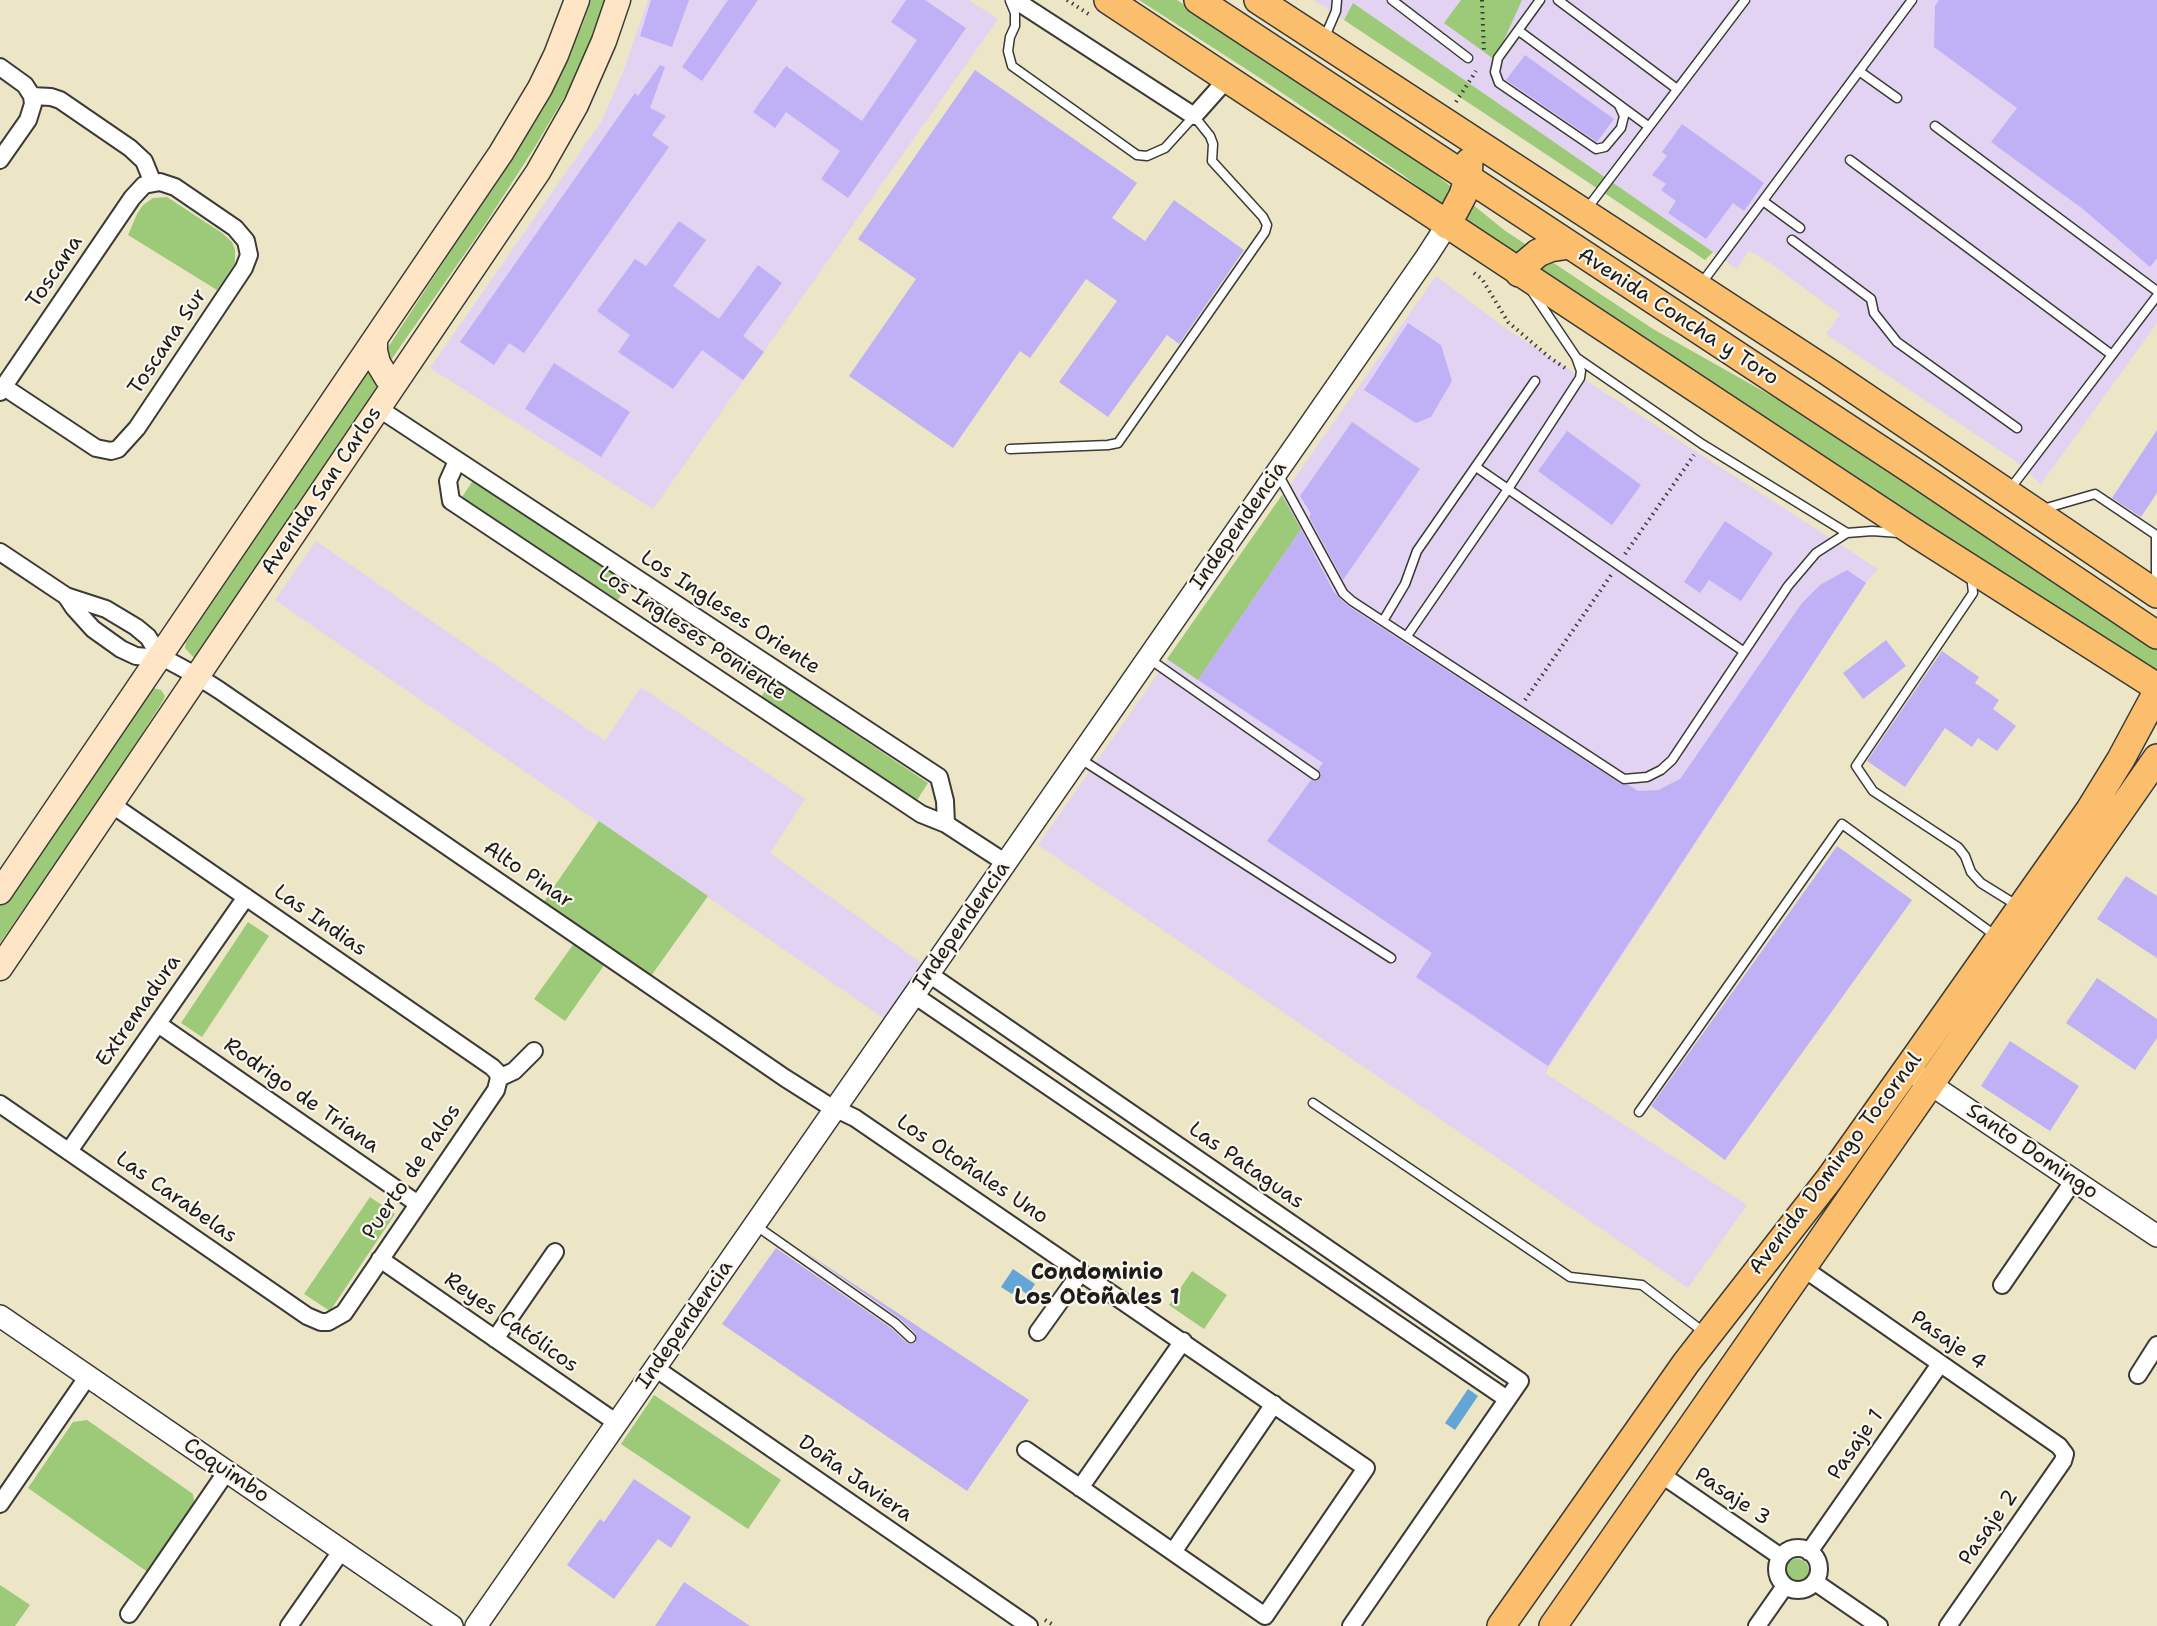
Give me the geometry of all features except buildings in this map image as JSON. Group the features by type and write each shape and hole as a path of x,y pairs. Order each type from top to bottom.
{"main road":[{"name":"Avenida San Carlos","path":"0,892 521,121 556,55 577,0"},
{"name":"Avenida San Carlos","path":"0,968 515,206 558,138 604,41 618,0"},
{"path":"1108,0 1918,535 2157,687"},
{"name":"Avenida Concha y Toro","path":"1197,0 1913,471 2157,635"},
{"path":"1218,0 1249,35"},
{"name":"Avenida Concha y Toro","path":"1258,0 1827,371 2157,594"},
{"path":"1447,225 1456,210 1468,179 1467,135"},
{"path":"1519,273 1524,265 1538,253 1550,248 1569,245"},
{"path":"375,339 378,363 394,385"},
{"path":"1827,371 1913,471"},
{"name":"Avenida Domingo Tocornal","path":"1501,1626 1665,1391 1830,1178 2089,811 2121,759 2157,692"},
{"name":"Avenida Domingo Tocornal","path":"1552,1626 2157,758"},
{"path":"1710,1331 1731,1336 1744,1351"},
{"path":"1576,1520 1595,1527 1610,1544"}],"street":[{"path":"1016,0 1194,116 1227,79"},
{"path":"0,67 25,85 32,96 32,112 0,160"},
{"path":"32,96 60,100 130,148 144,161 153,183"},
{"name":"Toscana Sur","path":"2,390 89,445 103,451 111,451 124,444 137,428 244,268 249,255 249,249 242,233 175,187 160,182 153,183"},
{"name":"Toscana","path":"2,390 132,198 144,186 153,183"},
{"name":"Independencia","path":"476,1626 1447,225"},
{"name":"Los Ingleses Oriente","path":"378,408 939,777 945,801 946,824"},
{"name":"Los Ingleses Poniente","path":"457,461 447,481 451,501 921,814 946,824 1006,863"},
{"path":"0,552 66,596 94,603 118,616 148,637 160,656 136,656 121,649 93,629 66,596"},
{"name":"Alto Pinar","path":"160,656 197,676 776,1071 836,1108"},
{"name":"Las Indias","path":"111,804 492,1067 499,1078"},
{"name":"Extremadura","path":"69,1151 246,897"},
{"name":"Las Pataguas","path":"928,974 1520,1381 1351,1626"},
{"path":"914,995 1508,1399"},
{"name":"Rodrigo de Triana","path":"158,1024 418,1204"},
{"path":"499,1078 514,1071 534,1051"},
{"name":"Santo Domingo","path":"1908,1068 2157,1236"},
{"name":"Puerto de Palos","path":"328,1322 344,1313 496,1090 499,1078"},
{"name":"Las Carabelas","path":"0,1104 308,1316 321,1322 328,1322"},
{"name":"Los Otoñales Uno","path":"836,1108 855,1118 1366,1467 1265,1616 1026,1450"},
{"path":"2002,1286 2073,1180"},
{"path":"495,1339 555,1252"},
{"name":"Reyes Católicos","path":"380,1259 617,1423"},
{"name":"Pasaje 4","path":"1803,1268 2059,1446 2065,1454"},
{"path":"1038,1332 1081,1272"},
{"name":"Coquimbo","path":"0,1316 452,1626"},
{"path":"1080,1488 1183,1341"},
{"path":"2138,1375 2157,1345"},
{"name":"Pasaje 1","path":"1809,1552 1940,1364"},
{"name":"Doña Javiera","path":"655,1368 1037,1623"},
{"path":"0,1504 88,1376"},
{"path":"1173,1552 1274,1404"},
{"name":"Pasaje 2","path":"1948,1626 2063,1461 2065,1454"},
{"path":"129,1614 227,1472"},
{"name":"Pasaje 3","path":"1659,1473 1781,1557"},
{"path":"1797,1548 1809,1552 1814,1556 1819,1568 1815,1581 1804,1590 1785,1586 1780,1581 1776,1569 1781,1557 1785,1552 1797,1548"},
{"path":"289,1626 342,1550"},
{"path":"1815,1581 1879,1626"},
{"path":"1757,1626 1785,1586"}],"lane":[{"path":"1009,0 1015,13 1015,26 1010,37 1008,51 1012,66 1137,155 1147,156 1165,148 1194,116 1214,144 1212,161 1263,217 1267,225 1118,443 1010,449"},
{"path":"1323,43 1336,11 1337,0"},
{"path":"1392,0 1468,58"},
{"path":"1540,0 1498,58 1496,77 1503,87 1596,149 1605,147 1621,128 1624,116 1619,105"},
{"path":"1558,0 1677,89"},
{"path":"1585,212 1744,0"},
{"path":"1699,287 1912,0"},
{"path":"1519,31 1648,126"},
{"path":"1860,71 1897,98"},
{"path":"1935,126 2157,291"},
{"path":"1850,160 2112,355"},
{"path":"1763,201 1800,228"},
{"path":"1792,240 1871,298 1874,313 1897,342 2017,428"},
{"path":"1407,636 1508,489 1580,378 1581,371 1576,357 1519,273"},
{"path":"2008,492 2157,296"},
{"path":"1576,357 1702,444 1847,533"},
{"path":"1383,621 1405,584 1417,551 1535,381"},
{"path":"1476,467 1743,651"},
{"path":"1277,472 1343,593 1624,779 1647,777 1661,770 1672,760 1743,651 1804,566 1823,548 1847,533 1872,531 1918,535"},
{"path":"2036,511 2095,494 2157,535 2157,594"},
{"path":"1970,568 1973,593 1856,766 1873,791 1958,847 1965,856 1971,872 1981,883 2020,908"},
{"path":"1148,658 1315,775"},
{"path":"1079,757 1390,958"},
{"path":"1639,1112 1842,824 1999,938"},
{"path":"1312,1103 1570,1276 1642,1285 1710,1331"},
{"path":"755,1224 895,1323 911,1338"}],"path":[{"path":"1037,1623 1055,1626"}],"shaded area":[{"path":"648,0 969,0 998,19 653,509 430,368 601,122 623,72"},
{"path":"1314,0 2157,0 2157,323 2041,484 2017,462 1826,334 1840,314 1764,259 1749,251 1737,269 1354,4 1344,20"},
{"path":"1436,276 1502,326 1878,569 1866,583 1545,1073 1747,1205 1688,1288 1038,845"},
{"path":"316,541 605,741 641,687 805,799 770,853 927,967 888,1021 275,600"}],"green space":[{"path":"591,0 605,0 588,50 568,91 482,229 391,360 383,355 543,109 582,26"},
{"path":"1139,0 1177,0 1428,168 1504,230 1653,329 1864,448 2157,644 2157,670 1946,537 1467,226 1403,175 1260,78"},
{"path":"1461,0 1522,0 1495,60 1444,23"},
{"path":"1353,3 1713,252 1705,260 1344,20"},
{"path":"167,197 232,242 235,250 235,263 217,290 128,235 143,205 153,198"},
{"path":"369,370 380,389 202,655 194,658 185,648 186,642"},
{"path":"474,479 629,583 618,600 462,497"},
{"path":"1282,495 1301,529 1198,680 1167,659"},
{"path":"773,679 928,783 917,800 761,697"},
{"path":"153,688 161,690 165,696 163,701 91,813 0,943 0,906 146,692"},
{"path":"599,821 708,896 651,976 614,951 565,1021 534,999 583,931 543,903"},
{"path":"248,922 269,936 202,1037 181,1023"},
{"path":"370,1197 395,1214 330,1311 304,1294"},
{"path":"1192,1271 1227,1295 1204,1329 1169,1305"},
{"path":"654,1395 781,1480 748,1529 621,1444"},
{"path":"87,1420 193,1494 195,1507 149,1573 28,1488 73,1422"},
{"path":"1797,1559 1802,1560 1808,1566 1808,1576 1802,1582 1797,1583 1792,1582 1786,1576 1785,1571 1786,1566 1792,1560"},
{"path":"0,1585 30,1605 15,1626 0,1626"}],"water":[{"path":"1013,1269 1035,1284 1028,1295 1017,1287 1012,1294 1001,1287"},
{"path":"1468,1389 1478,1396 1455,1430 1445,1423"}],"district":[{"name":"Condominio Los Otoñales 1","path":"1097,1286"}]}
